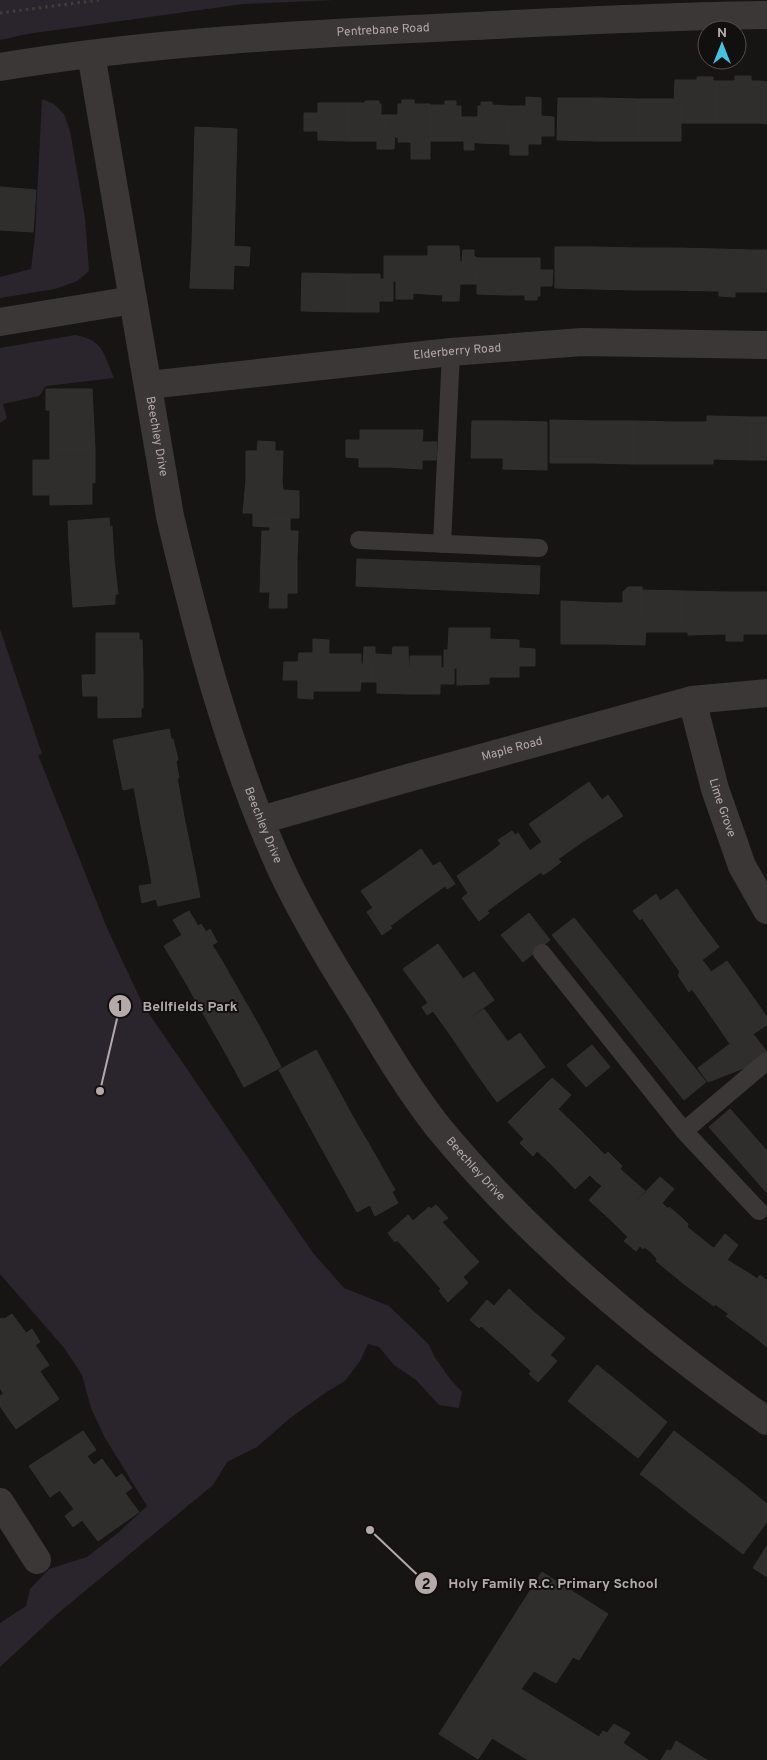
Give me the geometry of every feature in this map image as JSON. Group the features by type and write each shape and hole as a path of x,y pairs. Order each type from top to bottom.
{"street":[{"name":"Pentrebane Road","path":"0,67 91,54 243,39 341,32 694,16 767,15"},
{"name":"Beechley Drive","path":"91,54 170,516 185,579 233,743 261,820 304,915 391,1058 436,1124 481,1177 568,1263 617,1307 767,1421"},
{"path":"0,322 133,300"},
{"name":"Elderberry Road","path":"148,386 452,352 582,342 767,345"},
{"name":"Maple Road","path":"261,820 692,700 767,693"},
{"name":"Lime Grove","path":"692,700 715,788 742,866 767,910"},
{"path":"0,1502 37,1560"}],"lane":[{"path":"442,544 452,352"},
{"path":"359,540 539,548"},
{"path":"542,953 684,1130 759,1211"},
{"path":"684,1130 767,1061"}],"path":[{"path":"0,13 100,0"}],"shaded area":[{"path":"0,0 335,0 243,4 27,34 0,40"},
{"path":"42,99 54,104 64,114 70,131 85,218 89,271 77,281 55,289 0,298 0,277 31,269 35,236"},
{"path":"75,335 85,337 97,344 114,378 46,386 39,396 3,404 7,418 0,423 0,348"},
{"path":"0,629 42,754 38,755 107,928 143,1005 313,1253 344,1288 389,1306 429,1345 434,1356 450,1379 462,1392 459,1408 439,1405 416,1380 394,1365 379,1347 368,1344 360,1361 345,1381 290,1418 257,1447 227,1462 213,1485 56,1615 0,1667 0,1623 26,1606 30,1589 49,1569 87,1557 119,1532 147,1506 105,1438 91,1408 82,1375 65,1349 0,1274"}],"building":[{"path":"735,76 751,76 751,81 760,81 760,123 717,123 717,81 735,81"},
{"path":"697,77 713,77 713,81 717,81 717,123 680,123 681,106 674,106 675,80 697,80"},
{"path":"760,81 767,82 767,124 760,123"},
{"path":"526,97 541,98 541,116 554,117 554,136 541,136 541,144 528,144 528,155 510,155 509,106 526,106"},
{"path":"558,98 600,98 599,141 557,140"},
{"path":"600,98 639,99 639,141 599,141"},
{"path":"639,99 675,99 674,106 681,106 681,141 639,141"},
{"path":"402,100 414,100 414,104 430,104 430,159 411,159 411,142 398,142 395,132 388,132 388,126 385,126 385,115 398,115 398,104 402,104"},
{"path":"365,101 379,101 379,104 381,104 381,115 385,115 385,126 388,126 388,132 395,132 394,149 377,149 377,141 349,141 349,103 365,103"},
{"path":"445,101 456,101 456,106 461,106 461,117 466,117 468,133 472,133 472,138 474,138 474,150 464,150 464,141 430,141 430,105 445,105"},
{"path":"481,102 492,102 492,105 509,106 509,144 474,142 472,133 468,133 466,117 478,117 478,106 481,106"},
{"path":"318,103 349,103 349,141 318,140 318,131 304,131 304,113 318,113"},
{"path":"195,127 237,129 236,167 194,165"},
{"path":"194,165 236,167 235,208 193,206"},
{"path":"0,187 36,190 33,232 0,230"},
{"path":"193,206 235,208 234,246 192,245"},
{"path":"192,245 250,247 249,266 234,265 233,289 190,288"},
{"path":"428,246 459,246 460,262 466,262 466,266 471,266 471,270 475,270 475,284 460,284 459,301 442,301 443,295 425,294"},
{"path":"555,247 595,247 594,289 555,288"},
{"path":"595,247 635,248 634,290 594,289"},
{"path":"635,248 674,248 673,290 634,290"},
{"path":"674,248 716,249 715,291 673,290"},
{"path":"716,249 753,250 752,292 735,292 735,297 719,296 719,291 715,291"},
{"path":"463,250 474,250 474,256 477,258 509,258 508,295 477,294 475,270 471,270 471,266 466,266 466,262 462,262"},
{"path":"753,250 767,250 767,292 752,292"},
{"path":"384,256 426,256 425,294 413,293 413,299 396,299 396,281 393,281 393,289 390,289 390,285 386,285 386,279 384,279"},
{"path":"509,258 540,258 540,270 553,270 552,286 540,286 540,296 537,296 537,300 525,300 525,295 508,295"},
{"path":"302,273 347,274 347,312 301,311"},
{"path":"347,274 380,274 380,279 386,279 386,285 390,285 390,289 393,289 393,301 379,301 379,312 347,312"},
{"path":"46,389 92,389 95,449 50,449 50,410 46,410"},
{"path":"707,416 711,416 710,434 714,434 713,464 672,464 673,422 707,422"},
{"path":"711,416 750,417 750,460 713,459 714,434 710,434"},
{"path":"750,417 767,417 767,460 750,460"},
{"path":"550,420 595,421 594,463 550,463"},
{"path":"472,421 504,421 503,458 471,458"},
{"path":"504,421 547,422 547,470 503,469"},
{"path":"595,421 633,421 633,464 594,463"},
{"path":"633,421 673,422 672,464 633,464"},
{"path":"360,430 390,430 389,467 359,467 359,458 346,457 346,440 360,440"},
{"path":"390,430 423,430 422,442 437,442 436,460 422,460 422,469 389,467"},
{"path":"258,441 275,442 275,451 283,451 282,481 246,480 246,451 257,451"},
{"path":"50,449 95,449 95,483 92,482 92,504 50,505 50,495 33,495 33,460 50,460"},
{"path":"246,480 282,481 283,490 299,491 299,518 270,518 270,527 253,526 253,513 243,513"},
{"path":"109,518 110,527 112,526 114,560 70,564 68,521"},
{"path":"270,518 290,518 290,531 298,531 297,560 261,559 262,531 270,531"},
{"path":"261,559 297,560 297,593 287,593 287,608 269,608 270,592 260,592"},
{"path":"357,559 540,566 539,594 356,586"},
{"path":"114,560 118,594 115,594 115,604 73,607 70,564"},
{"path":"628,587 642,587 642,618 646,619 645,645 604,644 605,603 623,603 623,592"},
{"path":"642,590 682,591 682,632 645,632 646,619 642,618"},
{"path":"682,591 723,592 722,634 688,635 688,632 682,632"},
{"path":"723,592 762,592 762,634 743,634 743,641 726,641 726,634 722,634"},
{"path":"762,592 767,592 767,634 762,634"},
{"path":"561,601 605,603 604,644 561,644"},
{"path":"449,628 490,628 489,684 457,685 457,668 444,668 444,650 448,650"},
{"path":"96,633 139,633 139,640 142,640 143,674 96,675"},
{"path":"313,639 329,640 328,691 313,691 313,699 298,698 298,680 283,680 284,662 298,662 299,653 313,653"},
{"path":"490,639 519,640 519,648 535,649 535,666 519,666 519,677 489,677"},
{"path":"364,647 375,647 375,654 392,655 393,647 408,647 409,694 377,693 377,682 372,682 372,666 363,666"},
{"path":"329,654 361,654 361,664 363,666 372,666 372,682 361,682 360,691 328,691"},
{"path":"410,656 441,656 441,668 454,668 454,684 440,684 440,694 409,694"},
{"path":"143,674 143,708 141,708 141,717 98,718 98,696 83,696 82,675"},
{"path":"169,729 178,760 176,761 179,778 123,790 113,740"},
{"path":"177,778 184,817 141,826 134,787"},
{"path":"589,782 602,800 608,795 623,816 585,840 559,803"},
{"path":"559,803 585,840 558,859 561,862 552,869 536,846 542,842 529,824"},
{"path":"184,817 192,856 149,865 141,826"},
{"path":"512,831 515,835 518,833 530,851 536,846 552,869 543,875 541,872 513,892 487,855 501,844 498,840"},
{"path":"421,849 433,866 440,862 455,884 447,889 445,886 417,906 392,870"},
{"path":"487,855 513,892 487,911 489,913 479,921 462,898 468,893 457,876"},
{"path":"192,856 200,897 158,906 156,899 142,903 139,886 152,884 149,865"},
{"path":"392,870 417,906 390,926 392,928 382,935 367,912 373,908 361,891"},
{"path":"677,889 698,919 661,945 642,918 640,920 633,911 656,894 660,901"},
{"path":"189,911 198,926 201,924 206,932 210,929 217,942 212,945 222,961 186,983 164,946 182,935 173,920"},
{"path":"529,913 550,940 523,962 501,935"},
{"path":"574,918 706,1082 684,1100 552,935"},
{"path":"698,919 719,947 702,960 707,966 683,983 678,975 680,972 661,945"},
{"path":"438,944 461,976 426,1000 403,969"},
{"path":"222,961 242,996 205,1017 186,983"},
{"path":"727,961 748,990 711,1016 692,989 689,992 683,983 707,966 711,972"},
{"path":"474,972 494,1000 449,1033 433,1011 427,1015 422,1007 428,1003 426,1000 461,976 463,979"},
{"path":"748,990 767,1017 767,1025 753,1034 767,1052 746,1070 744,1068 708,1082 698,1068 730,1044 711,1016"},
{"path":"242,996 262,1031 225,1052 205,1017"},
{"path":"484,1009 508,1042 472,1067 449,1033"},
{"path":"262,1031 281,1067 244,1087 225,1052"},
{"path":"520,1033 545,1067 497,1102 472,1067"},
{"path":"592,1045 610,1067 586,1087 567,1065"},
{"path":"316,1050 335,1084 298,1105 279,1070"},
{"path":"552,1078 571,1095 558,1109 581,1131 550,1163 537,1151 533,1156 520,1143 524,1139 508,1122"},
{"path":"335,1084 353,1117 316,1138 298,1105"},
{"path":"730,1109 767,1151 767,1193 709,1127"},
{"path":"353,1117 374,1153 336,1174 316,1138"},
{"path":"581,1131 605,1155 608,1152 615,1159 596,1181 590,1175 575,1189 550,1163"},
{"path":"374,1153 395,1190 392,1192 398,1203 375,1216 370,1205 357,1212 336,1174"},
{"path":"615,1159 622,1166 620,1169 645,1191 615,1224 589,1200 602,1186 596,1181"},
{"path":"660,1177 674,1189 662,1203 682,1218 651,1252 640,1246 636,1251 624,1241 628,1237 615,1224"},
{"path":"436,1205 448,1218 442,1222 454,1235 420,1265 388,1233 408,1215 413,1221 429,1207 431,1209"},
{"path":"682,1218 688,1224 687,1227 712,1247 684,1284 656,1261 657,1259 651,1252"},
{"path":"725,1234 738,1245 727,1260 750,1274 722,1309 715,1304 714,1306 684,1284 712,1247 714,1248"},
{"path":"454,1235 479,1262 463,1277 468,1283 448,1302 439,1291 441,1289 420,1265"},
{"path":"750,1274 757,1279 760,1275 767,1281 767,1324 756,1338 726,1316 729,1314 722,1309"},
{"path":"509,1289 535,1313 505,1347 481,1326 479,1328 470,1320 487,1300 494,1306"},
{"path":"535,1313 565,1338 550,1355 557,1361 538,1382 529,1374 531,1371 505,1347"},
{"path":"12,1314 26,1333 32,1329 40,1342 35,1345 49,1365 40,1371 41,1373 6,1397 0,1388 0,1319 4,1319"},
{"path":"767,1324 767,1347 756,1338"},
{"path":"597,1365 627,1389 597,1425 568,1401"},
{"path":"41,1373 59,1399 16,1429 0,1406 0,1396 4,1393 6,1397"},
{"path":"627,1389 667,1422 638,1458 597,1425"},
{"path":"83,1431 96,1450 87,1456 92,1463 58,1488 60,1490 50,1497 29,1466"},
{"path":"674,1431 696,1448 661,1490 640,1474"},
{"path":"696,1448 716,1463 682,1507 661,1490"},
{"path":"102,1459 116,1478 122,1474 132,1488 125,1493 139,1512 98,1541 82,1520 73,1527 65,1516 74,1509 58,1488 92,1463 94,1465"},
{"path":"716,1463 735,1478 701,1522 682,1507"},
{"path":"735,1478 755,1494 721,1537 701,1522"},
{"path":"755,1494 767,1504 767,1522 743,1554 721,1537"},
{"path":"767,1546 767,1577 753,1568"},
{"path":"542,1572 608,1614 579,1660 573,1657 556,1683 534,1671 521,1689 599,1737 603,1731 607,1733 614,1724 630,1733 623,1743 648,1760 528,1760 492,1738 478,1759 439,1734"},
{"path":"676,1741 707,1760 661,1760 667,1750 671,1751"}],"place":[{"name":"Bellfields Park","path":"100,1091"},
{"name":"Holy Family R.C. Primary School","path":"370,1530"}]}
